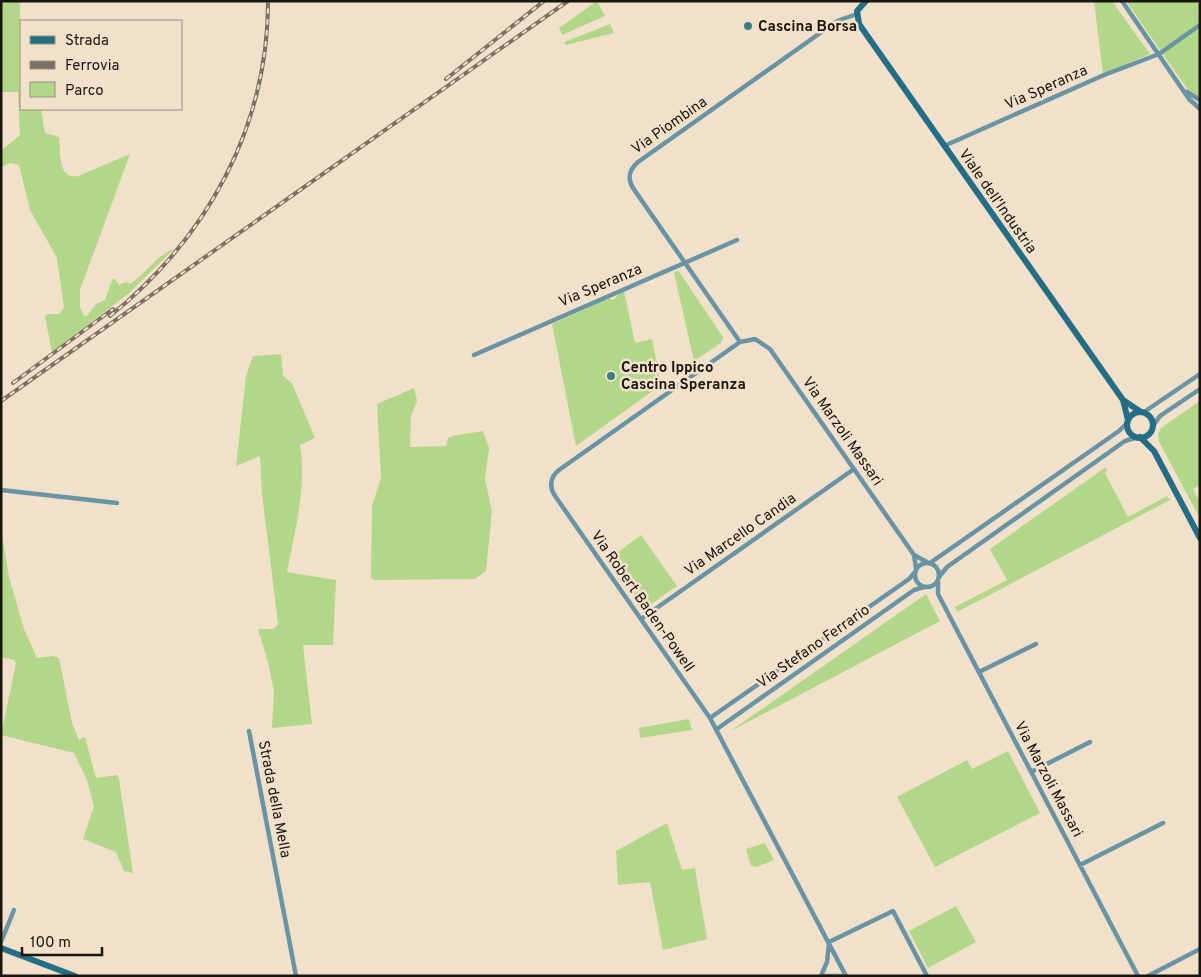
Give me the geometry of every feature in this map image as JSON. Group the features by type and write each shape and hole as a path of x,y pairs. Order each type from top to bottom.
{"street":[{"path":"857,14 859,7 866,1"},
{"path":"1122,1 1192,102 1200,109"},
{"name":"Viale dell'Industria","path":"857,14 860,26 1124,400"},
{"name":"Via Piombina","path":"740,342 630,185 629,176 633,167 838,21 857,14"},
{"name":"Via Speranza","path":"944,146 1104,75 1159,54 1200,25"},
{"path":"1184,89 1200,100"},
{"name":"Via Speranza","path":"474,355 737,240"},
{"name":"Via Marzoli Massari","path":"740,342 754,339 770,349 914,555 916,570"},
{"name":"Via Robert Baden-Powell","path":"740,342 568,463 552,478 551,488 553,494 717,729 846,976"},
{"path":"1200,374 1142,412 1133,414 1119,432 916,570 918,583 926,587 938,579 947,567 1127,440 1146,436 1160,416 1200,389"},
{"path":"1124,400 1150,416 1154,451"},
{"path":"1124,400 1131,433 1139,437 1154,451 1200,538"},
{"name":"Via Marcello Candia","path":"641,618 854,469"},
{"path":"1,490 117,503"},
{"name":"Via Marzoli Massari","path":"914,555 928,562"},
{"path":"928,562 936,566 938,579"},
{"name":"Via Stefano Ferrario","path":"710,718 907,580 916,570"},
{"name":"Via Marzoli Massari","path":"938,579 938,594 1138,976"},
{"name":"Via Marzoli Massari","path":"926,587 938,594"},
{"name":"Via Stefano Ferrario","path":"717,729 914,590 926,587"},
{"path":"979,672 1036,644"},
{"name":"Strada della Mella","path":"249,731 296,976"},
{"path":"1031,772 1090,742"},
{"path":"1080,865 1163,823"},
{"path":"1,942 14,910"},
{"path":"821,976 827,962 829,942 893,912 927,976"},
{"path":"1,948 75,976"},
{"path":"1148,976 1200,949"},
{"path":"826,976 841,976"}],"green space":[{"path":"1,1 20,1 20,110 41,110 45,133 59,137 61,163 66,174 78,176 130,154 80,290 80,307 84,316 87,316 96,304 105,300 114,278 119,285 126,282 130,284 156,260 174,249 128,294 52,352 45,317 48,314 59,314 64,308 57,258 30,210 19,165 10,163 1,167 1,151 20,135 18,92 1,92"},
{"path":"597,1 605,16 562,35 559,28"},
{"path":"1094,1 1112,1 1150,54 1103,74"},
{"path":"1126,1 1198,1 1200,98 1188,90"},
{"path":"610,24 614,33 566,45 564,42"},
{"path":"678,270 723,337 721,343 694,361 674,273"},
{"name":"Centro Ippico Cascina Speranza","path":"624,291 635,343 652,339 661,385 576,446 552,324 609,298 612,300"},
{"path":"281,354 283,376 292,383 315,438 300,445 302,461 301,493 287,572 336,580 333,645 303,645 312,724 272,728 274,692 268,662 258,629 273,629 278,624 262,494 260,456 236,466 246,376 253,356"},
{"path":"414,388 417,401 411,416 410,447 446,446 448,438 452,436 483,431 489,448 485,479 492,511 486,571 475,579 375,580 371,578 372,506 381,478 377,404"},
{"path":"1200,401 1200,485 1193,489 1200,502 1200,518 1159,442 1158,434 1161,428"},
{"path":"1106,467 1105,473 1128,517 1167,496 1170,500 957,612 955,607 1007,580 990,549"},
{"path":"1,508 2,535 9,577 24,629 37,658 53,656 59,658 72,723 79,740 85,737 96,778 117,775 119,779 133,873 124,871 116,852 83,839 94,806 87,780 74,753 1,735 16,663 14,660 1,657"},
{"path":"641,535 677,586 644,609 609,559"},
{"path":"926,594 940,621 729,732"},
{"path":"689,719 692,730 640,738 639,728"},
{"path":"1008,751 1040,813 935,867 897,797 967,760 972,769"},
{"path":"667,823 682,870 695,868 707,939 663,950 650,882 618,885 616,851"},
{"path":"765,843 774,860 756,867 751,866 746,849"},
{"path":"956,906 976,942 928,968 909,931"}],"railway":[{"path":"110,316 145,285 176,252 203,215 225,176 244,135 257,92 265,48 268,1"},
{"path":"446,79 544,1"},
{"path":"1,401 568,1"},
{"path":"13,383 113,309"}],"place":[{"name":"Cascina Borsa","path":"748,26"},
{"name":"Centro Ippico Cascina Speranza","path":"611,376"}]}
